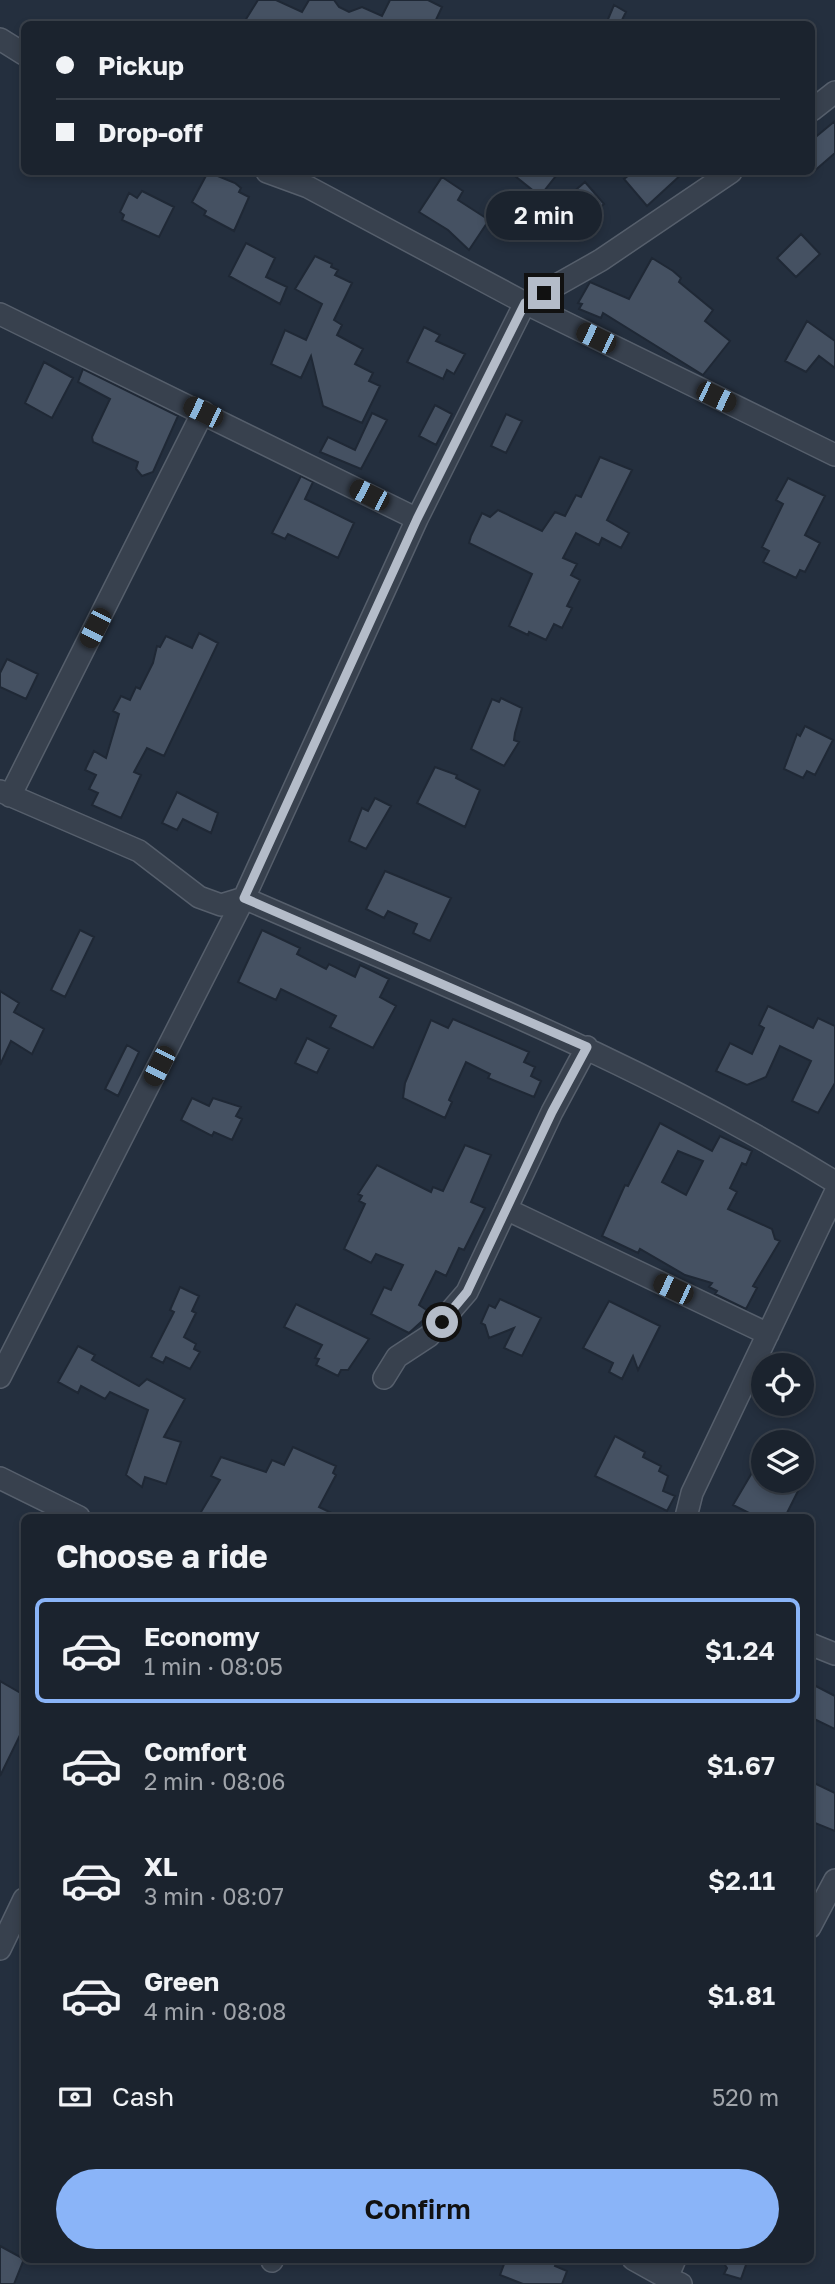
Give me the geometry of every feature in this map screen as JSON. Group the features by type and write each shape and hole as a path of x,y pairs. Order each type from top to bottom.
{"street":[{"path":"0,39 21,52"},
{"path":"815,108 835,92"},
{"path":"275,175 308,187 525,303 835,455"},
{"path":"0,1377 244,898 417,519 525,303 601,260 728,175"},
{"path":"0,314 417,519"},
{"path":"203,412 5,794 139,851 198,897 221,905 244,898 587,1047 750,1129 835,1182"},
{"path":"384,1378 397,1357 429,1336 467,1292 587,1047"},
{"path":"687,1514 692,1493 835,1193"},
{"path":"506,1209 768,1334"},
{"path":"0,1478 73,1514"},
{"path":"814,1646 835,1654"},
{"path":"821,1908 835,1880"},
{"path":"0,1949 21,1905"},
{"path":"644,2263 674,2274"}],"building":[{"path":"258,0 276,0 302,12 309,0 334,0 339,7 349,12 362,7 382,16 390,0 428,0 442,7 435,21 245,21"},
{"path":"614,5 626,12 622,21 607,21"},
{"path":"835,121 835,153 815,170 815,138"},
{"path":"206,175 215,175 235,183 241,188 239,192 249,197 234,231 204,215 206,211 192,202"},
{"path":"514,175 557,175 540,196"},
{"path":"629,175 681,175 647,206 624,179"},
{"path":"442,177 463,191 458,200 489,220 469,250 448,230 419,212"},
{"path":"585,182 604,204 590,217 571,194"},
{"path":"142,191 174,207 159,237 122,220 124,215 120,212 129,193 137,198"},
{"path":"801,234 820,254 796,277 777,258"},
{"path":"246,243 275,258 266,277 287,287 280,304 229,276"},
{"path":"315,256 332,264 331,267 338,270 335,275 352,283 334,320 342,325 337,335 363,349 355,364 373,373 369,381 380,386 362,423 323,406 311,356 301,378 271,364 285,330 306,340 322,304 295,289"},
{"path":"652,258 673,271 681,278 679,282 713,310 705,321 730,341 703,375 603,313 601,318 579,309 582,304 578,303 590,282 629,299"},
{"path":"807,321 835,341 835,368 819,356 806,372 785,361"},
{"path":"424,327 440,335 436,341 465,354 454,374 447,370 443,379 407,362"},
{"path":"44,362 73,378 52,418 25,403"},
{"path":"83,369 178,416 153,472 142,476 136,469 138,462 93,442 92,437 110,399 78,382"},
{"path":"435,405 452,414 436,445 419,436"},
{"path":"372,413 387,420 361,469 320,452 328,437 355,450"},
{"path":"506,414 522,421 506,453 491,446"},
{"path":"600,457 632,470 607,520 629,533 621,548 602,538 599,545 576,533 563,558 577,564 571,575 580,580 567,606 572,608 562,628 554,624 546,640 529,632 528,635 509,626 532,574 469,543 471,536 482,513 490,517 498,510 542,531 555,512 565,516 576,495 581,497"},
{"path":"301,476 313,482 305,499 354,523 338,558 288,534 285,539 272,533"},
{"path":"788,478 825,496 805,535 820,543 805,572 800,570 796,578 763,562 769,551 762,547 783,504 776,500"},
{"path":"199,633 218,643 164,756 147,748 134,772 141,775 121,818 92,805 98,793 89,789 96,775 85,770 94,751 106,758 119,714 113,711 121,696 130,700 136,687 140,689 153,663 157,646 160,647 166,636 192,648"},
{"path":"7,659 38,674 26,699 0,687 0,673"},
{"path":"501,698 522,708 514,740 519,742 504,766 471,749 492,699 499,702"},
{"path":"805,726 833,740 815,775 807,771 803,778 784,769 797,734 800,736"},
{"path":"435,767 457,775 456,778 480,790 465,827 417,803"},
{"path":"177,792 218,813 211,833 183,819 177,830 162,823"},
{"path":"375,798 391,806 366,849 349,841 362,808 368,811"},
{"path":"385,871 451,898 430,941 413,933 417,924 388,911 384,918 366,909"},
{"path":"80,930 94,937 65,997 51,990"},
{"path":"262,930 300,948 297,954 326,969 329,964 355,977 360,965 389,979 380,997 396,1006 373,1048 330,1027 336,1016 281,989 276,1000 238,982"},
{"path":"0,991 19,1003 14,1012 44,1029 32,1054 11,1041 0,1065"},
{"path":"768,1006 813,1028 818,1018 835,1026 835,1083 818,1113 792,1101 811,1061 780,1046 766,1077 747,1085 716,1071 730,1043 752,1054 764,1028 759,1025"},
{"path":"453,1019 529,1052 524,1062 535,1067 531,1076 541,1081 534,1097 488,1078 490,1074 466,1062 449,1100 452,1102 445,1118 403,1098 405,1083 431,1020 448,1028"},
{"path":"307,1038 329,1049 317,1073 295,1063"},
{"path":"127,1045 139,1052 118,1096 105,1089"},
{"path":"192,1098 209,1106 213,1098 241,1107 236,1116 242,1119 232,1140 214,1132 212,1136 181,1120"},
{"path":"660,1123 712,1151 720,1136 752,1151 746,1165 742,1163 730,1188 737,1192 728,1209 772,1229 775,1239 780,1241 753,1286 757,1288 746,1309 715,1294 717,1291 709,1287 712,1283 685,1275 640,1249 638,1253 602,1236 625,1185 628,1186","holes":["678,1151 703,1161 686,1195 662,1182"]},
{"path":"465,1145 491,1155 471,1202 485,1208 464,1250 459,1248 446,1276 436,1271 419,1305 431,1313 409,1333 371,1314 384,1287 391,1290 403,1265 376,1254 371,1263 344,1249 365,1204 359,1201 362,1196 358,1194 377,1165 431,1192 433,1187 443,1191"},
{"path":"180,1287 199,1296 192,1311 196,1313 184,1337 196,1344 194,1349 200,1352 190,1369 166,1357 163,1363 151,1357 174,1312 170,1310"},
{"path":"500,1299 541,1318 522,1356 504,1348 514,1328 489,1338 485,1325 481,1323 489,1305 495,1308"},
{"path":"609,1301 660,1326 638,1370 633,1356 622,1379 609,1372 613,1363 583,1348"},
{"path":"296,1304 369,1339 348,1370 341,1370 338,1376 316,1365 319,1359 315,1358 322,1345 284,1327"},
{"path":"78,1346 95,1355 92,1360 139,1386 147,1379 185,1399 164,1437 181,1442 166,1484 145,1477 142,1487 126,1475 148,1410 110,1392 105,1399 81,1386 78,1393 58,1382"},
{"path":"615,1436 645,1452 643,1457 661,1466 659,1471 668,1476 663,1491 675,1496 667,1511 595,1476"},
{"path":"293,1447 336,1466 333,1473 336,1475 319,1507 334,1514 201,1512 220,1480 211,1476 221,1457 266,1472 272,1460 284,1465"},
{"path":"751,1474 751,1493 797,1493 786,1514 751,1514 733,1505"},
{"path":"0,1681 21,1693 21,1733 0,1776"},
{"path":"814,1685 835,1696 835,1729 814,1719"},
{"path":"814,1783 835,1793 835,1831 814,1823"},
{"path":"0,2246 21,2257 22,2263 14,2284 0,2284"},
{"path":"504,2263 556,2263 555,2266 567,2271 562,2284 523,2284 500,2275"},
{"path":"724,2263 747,2263 741,2279 724,2274 727,2268"}],"route":[{"path":"442,1322 467,1292 552,1112 587,1047 244,898 417,519 525,303 544,293"}]}
